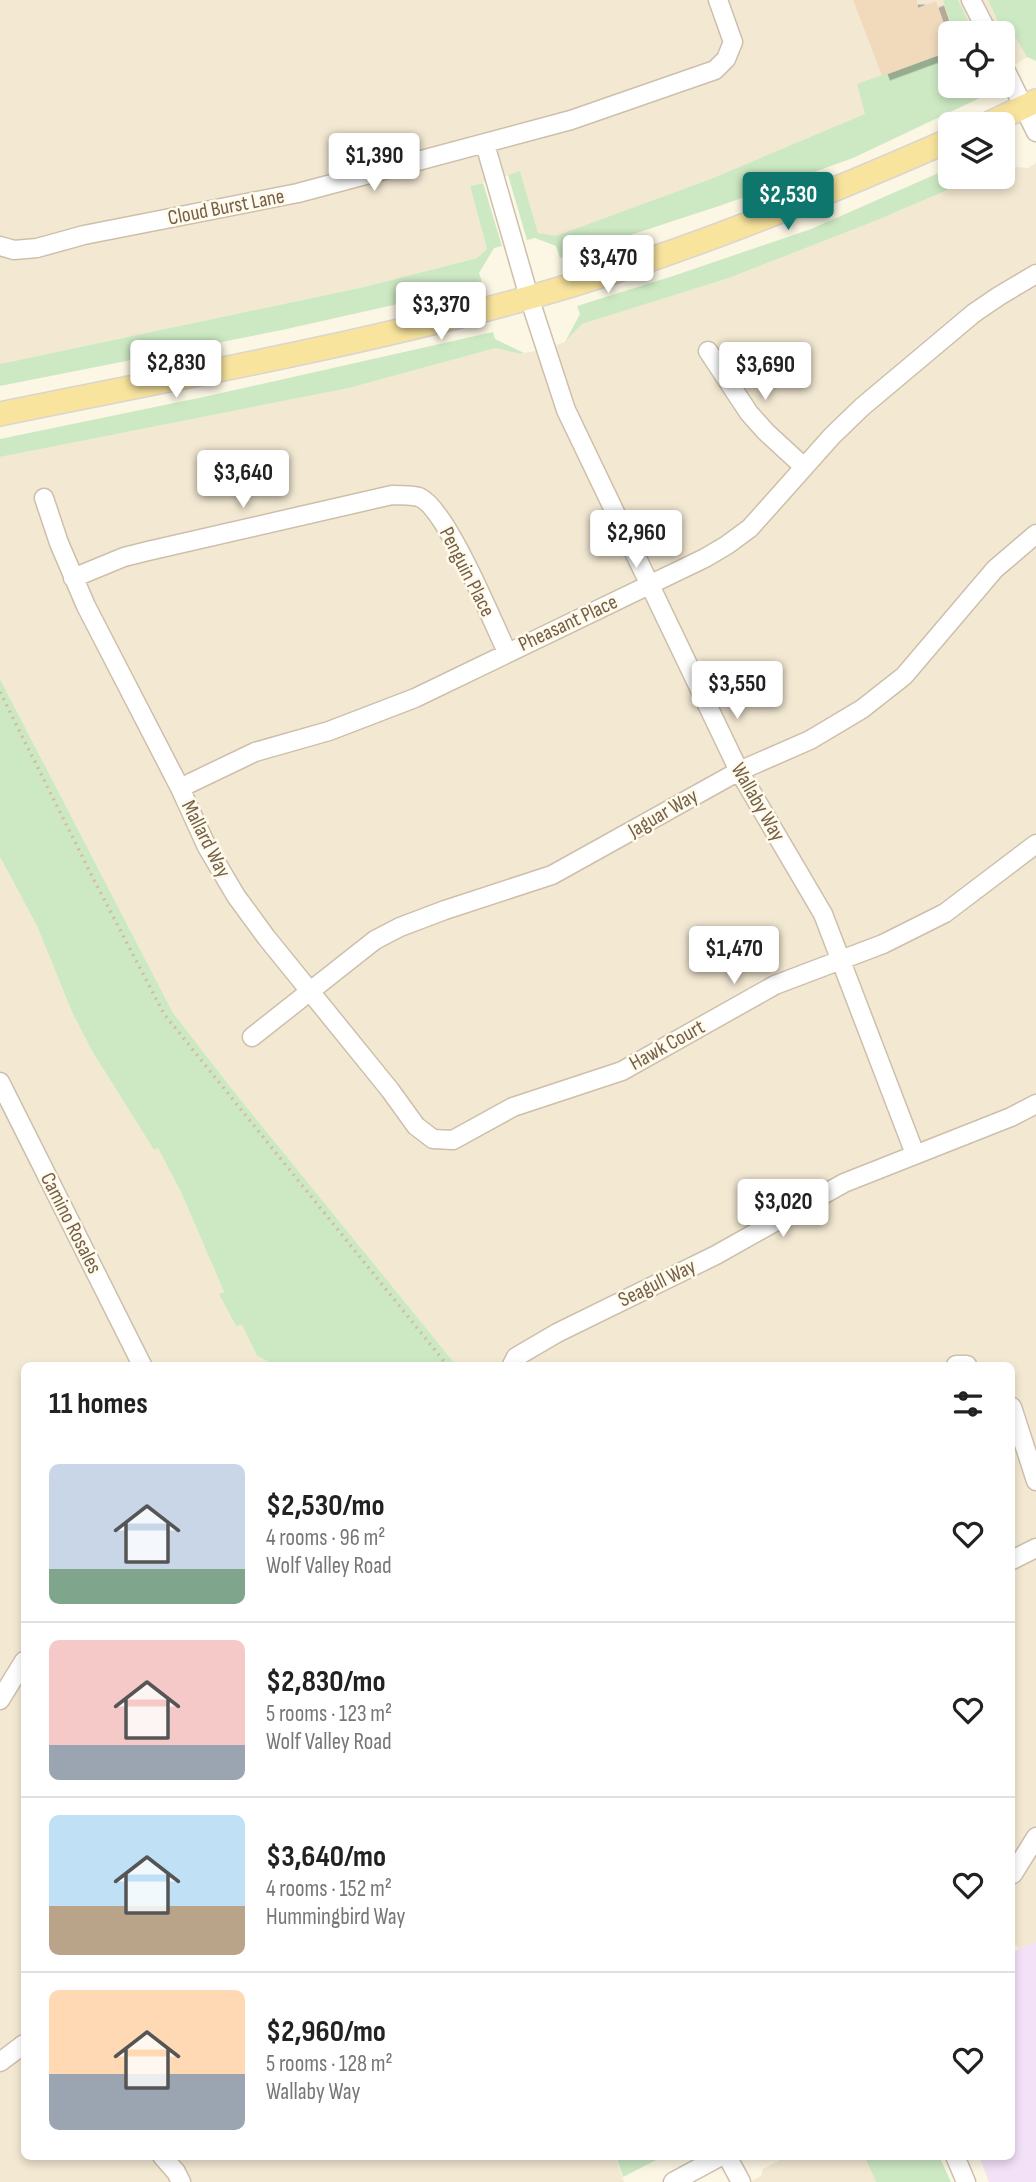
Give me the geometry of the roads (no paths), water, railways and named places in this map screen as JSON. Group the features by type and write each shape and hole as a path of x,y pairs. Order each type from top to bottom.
{"main road":[{"path":"1013,112 1030,104"},
{"path":"0,414 343,344 529,297 674,251 805,203 938,146"}],"street":[{"name":"Cloud Burst Lane","path":"0,246 14,250 37,248 84,235 298,193 571,120 715,70 726,59 733,42 718,0"},
{"path":"971,0 982,21"},
{"path":"1015,82 1030,104 1036,132"},
{"name":"Wallaby Way","path":"485,145 529,297 566,410 739,771 823,914 915,1154"},
{"name":"Pheasant Place","path":"180,788 255,752 329,731 415,698 727,545 750,528 832,436 862,407 964,322 999,296 1036,274"},
{"path":"708,351 749,413 804,467"},
{"name":"Penguin Place","path":"73,578 124,557 148,551 392,495 421,498 440,517 507,652"},
{"name":"Mallard Way","path":"44,498 73,578 180,788 207,847 236,896 416,1126 433,1139"},
{"name":"Jaguar Way","path":"252,1037 375,940 400,927 552,875 739,771 810,740 862,709 904,676 995,569 1036,534"},
{"name":"Hawk Court","path":"433,1139 453,1140 513,1107 622,1071 775,985 883,944 945,913 1036,844"},
{"name":"Camino Rosales","path":"0,1082 140,1362"},
{"name":"Seagull Way","path":"514,1362 516,1357 557,1333 716,1255 845,1183 1012,1117 1036,1104"},
{"path":"1015,1416 1036,1481"},
{"path":"1015,1558 1036,1548"},
{"path":"0,1700 21,1666"},
{"path":"1015,1871 1036,1838"},
{"path":"0,2062 21,2046"},
{"path":"166,2160 181,2182"},
{"path":"673,2182 716,2160"},
{"path":"727,2160 741,2182"},
{"path":"957,2160 966,2182"}]}
